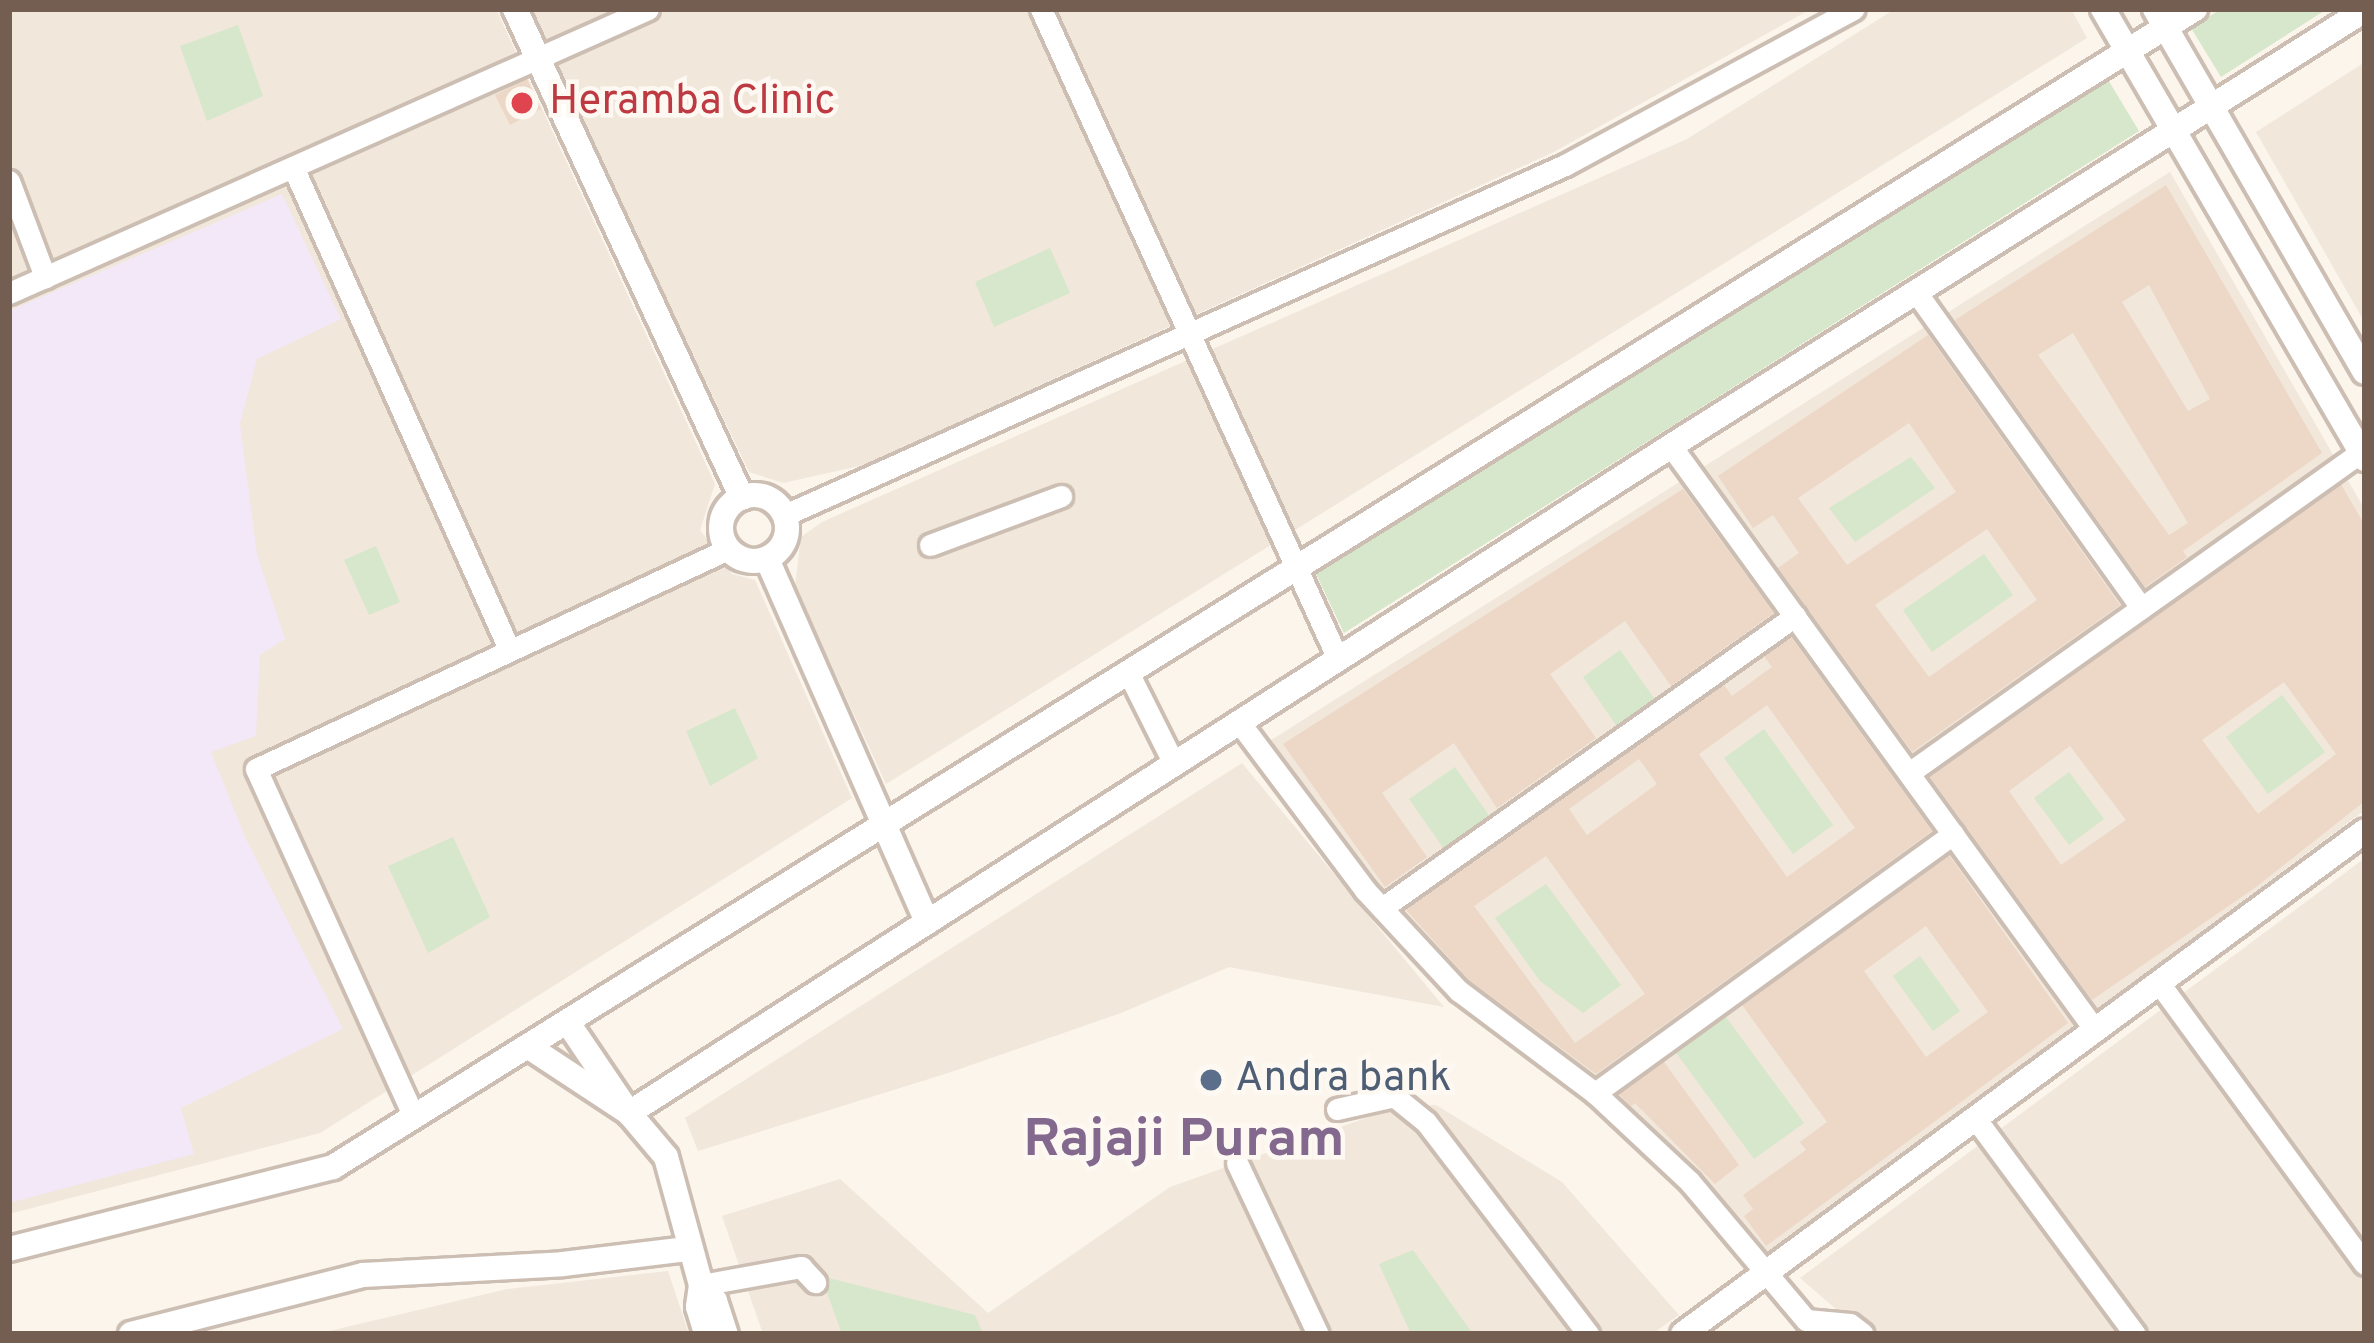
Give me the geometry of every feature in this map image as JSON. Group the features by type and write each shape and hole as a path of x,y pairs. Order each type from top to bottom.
{"street":[{"path":"515,9 742,498"},
{"path":"9,293 648,9"},
{"path":"1041,9 1338,659"},
{"path":"785,515 1565,165 1854,9"},
{"path":"1909,773 2363,455 2103,9"},
{"path":"9,1249 333,1167 2128,51 2161,18 2195,9"},
{"path":"629,1113 1671,446 2365,10"},
{"path":"2161,18 2365,372"},
{"path":"293,167 509,649"},
{"path":"9,181 45,277"},
{"path":"1916,292 2141,608"},
{"path":"1671,446 2096,1030"},
{"path":"930,545 1061,496"},
{"path":"742,498 772,500 785,515 787,536 767,559 746,560 728,549 722,522 742,498"},
{"path":"414,1118 256,769 728,549"},
{"path":"767,559 927,922"},
{"path":"1382,908 1795,616"},
{"path":"1129,674 1174,764"},
{"path":"1239,722 1382,908 1459,991 1595,1093 1689,1181 1806,1320 1850,1324 1863,1334"},
{"path":"1683,1334 2365,831"},
{"path":"1595,1093 1953,834"},
{"path":"2159,983 2365,1264"},
{"path":"568,1023 629,1113 666,1157 687,1249 727,1334"},
{"path":"530,1047 629,1113"},
{"path":"1337,1108 1394,1096 1426,1122 1588,1334"},
{"path":"1976,1118 2135,1334"},
{"path":"1237,1163 1318,1334"},
{"path":"131,1334 363,1275 563,1264 687,1249"},
{"path":"702,1289 801,1267 815,1282"},
{"path":"702,1289 698,1307 706,1334"}],"shaded area":[{"path":"9,9 496,9 715,484 700,530 732,574 755,580 852,798 320,1133 9,1214"},
{"path":"528,9 1811,9 1552,153 864,465 783,483 749,472"},
{"path":"1895,9 2071,9 2087,38 886,784 795,586 801,537 822,522 1687,139"},
{"path":"2365,62 2365,323 2256,132"},
{"path":"2170,172 2365,510 2365,810 1767,1254 1654,1131 1464,985 1378,892 1268,742"},
{"path":"282,194 341,319 257,359 240,424 257,554 285,639 260,655 256,736 211,752 246,839 343,1029 181,1108 194,1154 9,1203 9,311"},
{"path":"1242,763 1444,1007 1229,967 1121,1013 948,1073 698,1151 685,1118"},
{"path":"2365,858 2365,1334 1865,1334 1800,1278"},
{"path":"1436,1105 1562,1182 1679,1315 1652,1334 763,1334 722,1216 840,1179 988,1313 1170,1187 1400,1106"},
{"path":"668,1271 689,1334 317,1334 507,1289"}],"green space":[{"path":"2221,9 2327,9 2221,77 2191,28"},
{"path":"238,25 263,96 207,121 180,46"},
{"path":"2107,78 2139,131 1344,633 1316,574"},
{"path":"1050,248 1070,293 994,327 975,282"},
{"path":"1911,457 1935,488 1855,542 1829,508"},
{"path":"376,546 400,602 369,615 344,560"},
{"path":"1984,554 2013,595 1932,652 1903,610"},
{"path":"1620,650 1656,701 1618,728 1583,677"},
{"path":"2282,695 2325,752 2268,794 2226,737"},
{"path":"735,708 758,758 710,786 686,731"},
{"path":"1764,729 1833,825 1793,854 1724,758"},
{"path":"1455,767 1490,817 1444,849 1409,799"},
{"path":"2069,772 2104,819 2069,845 2034,798"},
{"path":"453,837 490,917 428,953 388,866"},
{"path":"1546,884 1621,985 1583,1013 1540,981 1495,918"},
{"path":"1920,956 1960,1011 1933,1031 1893,976"},
{"path":"1723,1013 1804,1123 1754,1159 1674,1050"},
{"path":"1413,1250 1473,1334 1411,1334 1379,1264"},
{"path":"821,1276 975,1315 983,1334 842,1334"}],"building":[{"path":"527,79 541,109 510,125 495,95"},
{"path":"2166,185 2322,453 2183,551 2187,557 2145,587 1955,320","holes":["2149,285 2210,399 2188,411 2122,302","2073,333 2188,523 2169,535 2038,355"]},
{"path":"1928,335 2120,605 1912,752 1778,568 1799,553 1773,515 1753,528 1718,476","holes":["1909,423 1956,492 1847,565 1798,498","1987,529 2037,600 1929,677 1875,605"]},
{"path":"2341,484 2365,526 2365,801 2256,887 2092,1000 1930,777","holes":["2284,682 2336,754 2258,814 2202,740","2070,746 2126,820 2061,865 2009,791"]},
{"path":"1683,489 1774,613 1671,686 1625,621 1550,674 1596,738 1497,808 1454,743 1382,793 1427,857 1385,887 1283,744"},
{"path":"1791,637 1932,831 1596,1074 1469,980 1406,910 1724,685 1732,696 1772,667 1764,656","holes":["1767,705 1855,828 1787,877 1699,754","1639,759 1657,784 1587,835 1569,809","1546,856 1645,994 1575,1043 1474,906"]},
{"path":"1949,855 2068,1023 1766,1246 1744,1216 1753,1209 1743,1195 1806,1150 1800,1142 1827,1122 1742,1005","holes":["1926,926 1988,1012 1926,1057 1864,971"]},
{"path":"1664,1062 1739,1165 1715,1184 1635,1103 1631,1106 1619,1094"}],"place":[{"name":"Heramba Clinic","path":"522,103"},
{"name":"Andra bank","path":"1211,1080"}],"district":[{"name":"Rajaji Puram","path":"1184,1142"}]}
